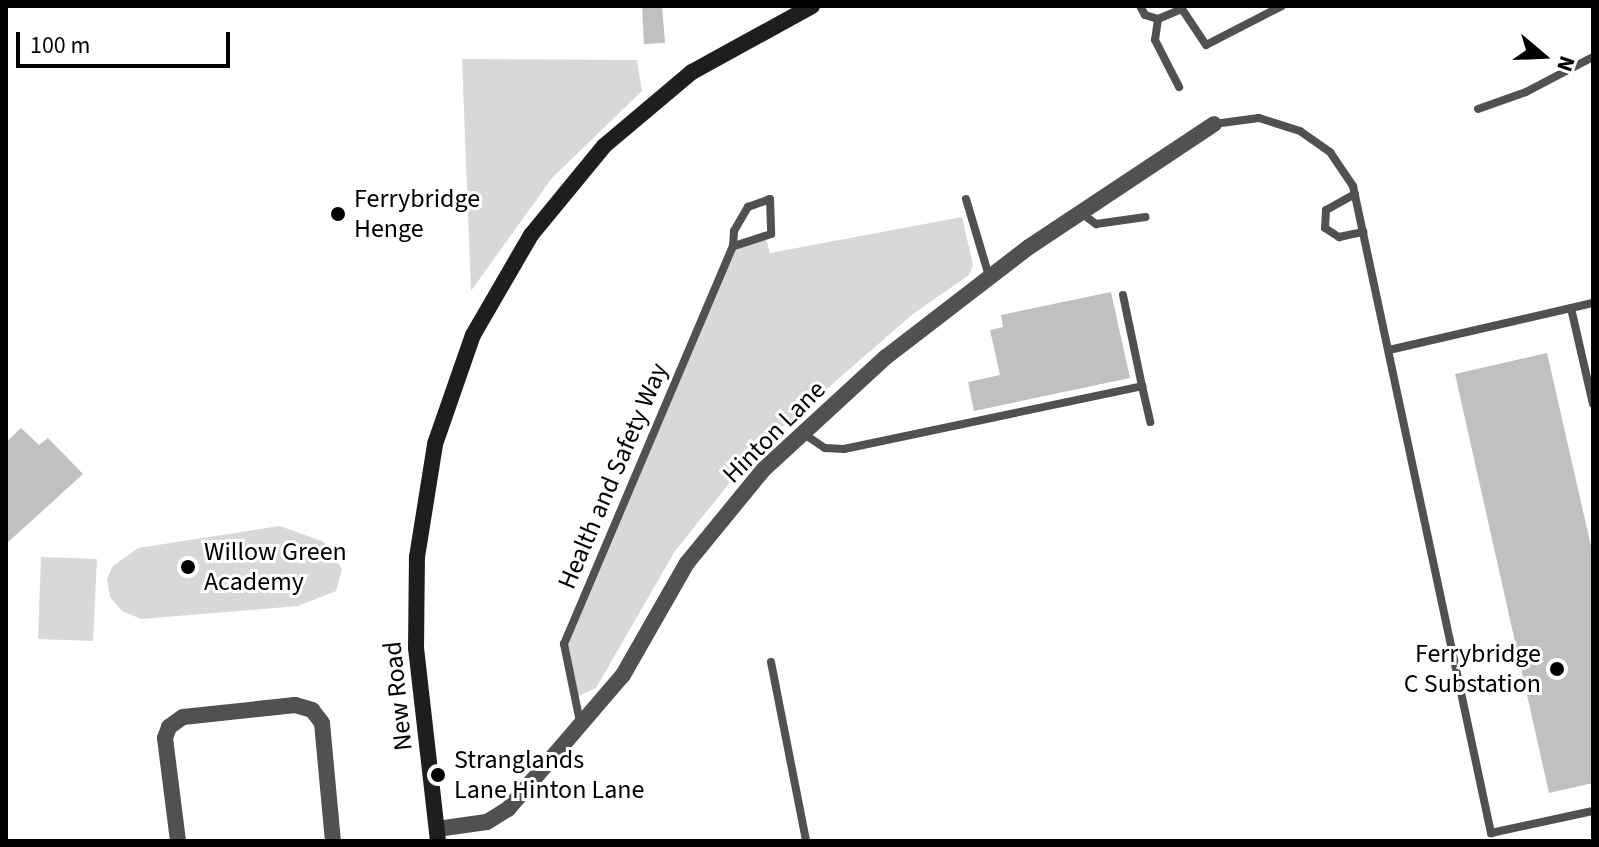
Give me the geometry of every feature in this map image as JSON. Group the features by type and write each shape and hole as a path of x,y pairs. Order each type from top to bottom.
{"main road":[{"name":"New Road","path":"437,835 416,648 417,557 427,481 454,383 491,301 531,235 578,174 662,95 724,51 812,6"}],"street":[{"name":"Hinton Lane","path":"437,835 498,818 581,727 623,675 687,563 764,469 886,357 989,276 1214,124"},
{"path":"178,841 165,738 169,727 183,717 295,705 312,710 322,723 333,841"}],"lane":[{"path":"1140,6 1145,15 1158,19 1181,8 1206,45 1282,6"},
{"path":"1158,19 1155,40 1179,87"},
{"path":"1478,109 1526,92 1593,57"},
{"path":"1214,124 1259,118 1300,131 1330,152 1355,194 1491,833 1593,811"},
{"path":"1355,194 1326,210 1325,228 1339,237 1363,232"},
{"name":"Health and Safety Way","path":"581,727 564,644 733,246 744,211 770,199 771,234 733,246"},
{"path":"966,199 989,276"},
{"path":"1080,212 1096,224 1146,217"},
{"path":"1123,295 1150,422"},
{"path":"1389,350 1593,303"},
{"path":"1571,308 1593,404"},
{"path":"804,434 825,448 844,449 1142,386"},
{"path":"771,662 806,841"}],"shaded area":[{"path":"462,59 637,60 642,91 552,178 471,291"},
{"path":"962,217 973,265 969,275 913,314 755,451 675,551 596,688 576,697 564,644 733,246 765,235 770,253"},
{"path":"280,526 324,542 342,569 336,591 298,606 141,619 122,611 110,597 107,579 113,566 138,548"},
{"path":"41,557 97,559 93,641 38,639"}],"building":[{"path":"642,6 662,6 665,43 644,44"},
{"path":"1111,292 1130,378 974,411 968,382 1000,375 990,330 1003,327 1001,315"},
{"name":"Ferrybridge C Substation","path":"1547,353 1593,555 1593,783 1549,793 1455,374"},
{"path":"21,428 39,445 48,438 83,474 6,544 6,442"}],"place":[{"name":"Ferrybridge Henge","path":"338,214"},
{"name":"Willow Green Academy","path":"188,567"},
{"name":"Ferrybridge C Substation","path":"1557,669"},
{"name":"Stranglands Lane Hinton Lane","path":"438,775"}]}
